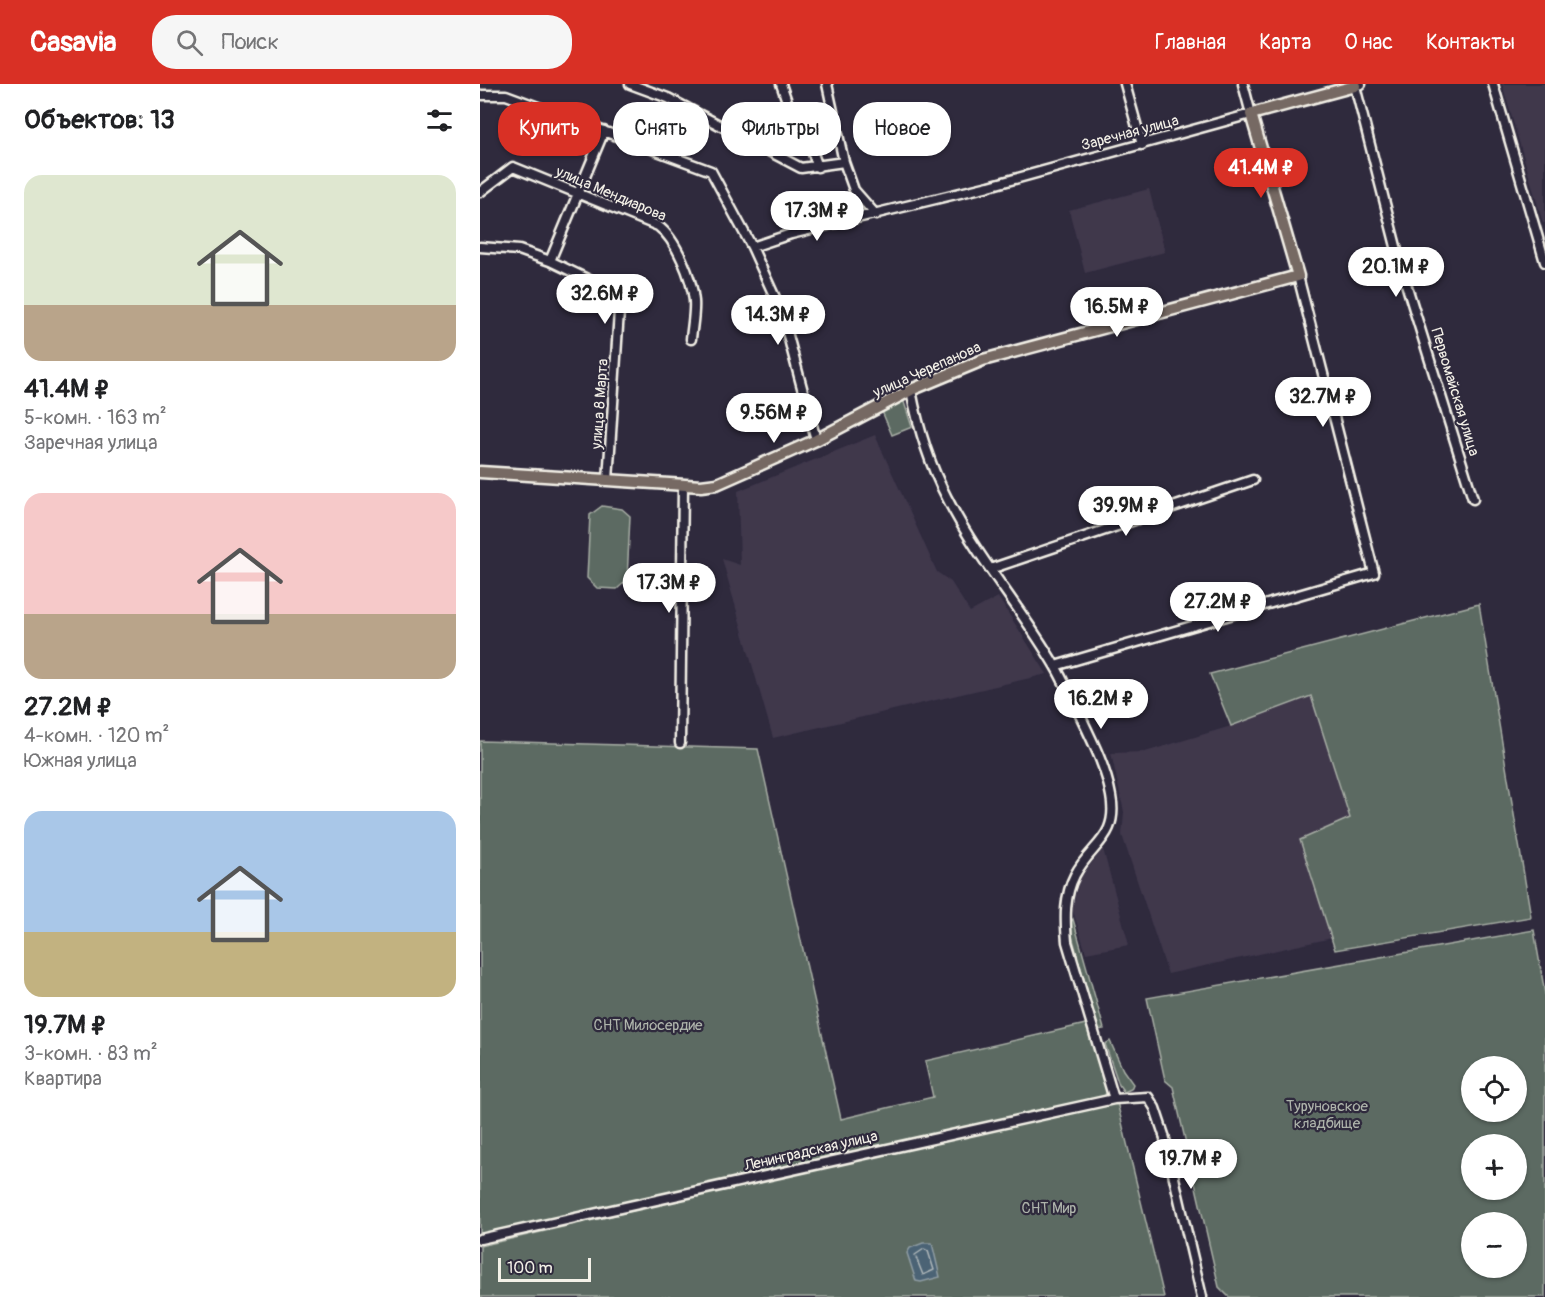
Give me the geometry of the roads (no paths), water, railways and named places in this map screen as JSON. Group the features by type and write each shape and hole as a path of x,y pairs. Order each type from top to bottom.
{"main road":[{"name":"Заречная улица","path":"1251,114 1356,85"},
{"path":"1251,114 1298,276"},
{"name":"улица Черепанова","path":"480,472 709,486 724,482 816,440 911,390 983,360 1298,276"}],"street":[{"path":"630,84 669,98 801,168 844,162"},
{"path":"781,84 791,113 803,127 818,166"},
{"path":"827,84 844,162 854,190 876,215"},
{"path":"1125,84 1142,146"},
{"path":"1243,84 1251,114"},
{"path":"1493,84 1545,262"},
{"name":"Первомайская улица","path":"1356,85 1403,274 1473,499"},
{"path":"480,95 506,95 711,171 752,247 782,313 816,440"},
{"name":"Заречная улица","path":"752,247 791,234 876,215 1142,146 1251,114"},
{"path":"550,261 604,131"},
{"name":"улица Мендиарова","path":"480,192 513,167 658,226 673,239 694,301 692,339"},
{"name":"улица 8 Марта","path":"480,247 519,250 550,261 600,285 610,293 619,311 608,480"},
{"path":"1055,666 1374,573 1298,276"},
{"path":"911,390 920,428 936,475 952,509 1055,666 1088,731 1109,786 1113,806 1110,827 1076,873 1070,887 1065,921 1067,942 1114,1099"},
{"path":"990,569 1253,480"},
{"path":"680,743 683,485"},
{"name":"Ленинградская улица","path":"480,1239 1114,1099 1148,1097 1155,1108 1164,1135 1203,1297"}],"water":[{"path":"923,1243 932,1243 940,1277 921,1282 916,1281 907,1253 910,1248"}],"park label":[{"name":"СНТ Милосердие","path":"648,1025"},
{"name":"Туруновское кладбище","path":"1327,1114"},
{"name":"СНТ Мир","path":"1049,1208"}]}
